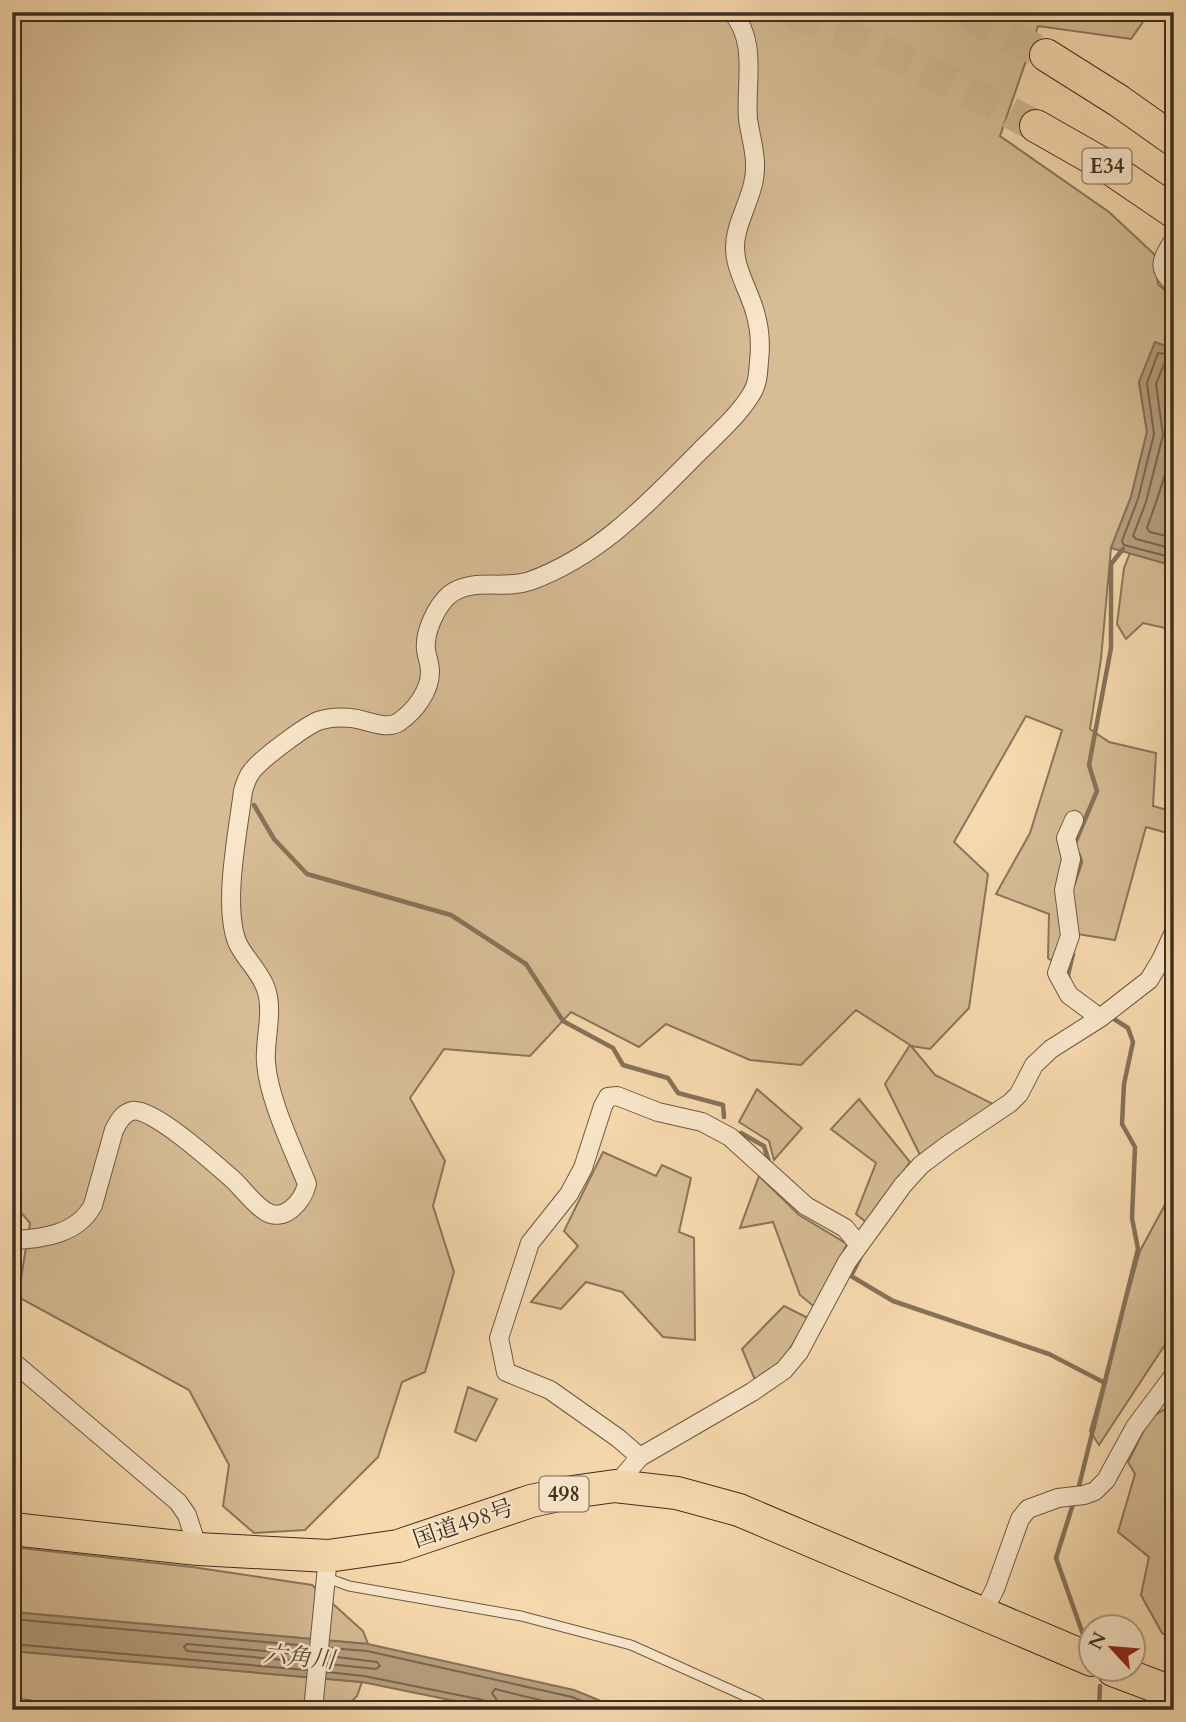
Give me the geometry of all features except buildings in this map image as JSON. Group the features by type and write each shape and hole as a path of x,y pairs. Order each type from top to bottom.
{"highway":[{"name":"E34","path":"1046,55 1174,140"},
{"name":"E34","path":"1036,126 1108,167 1174,212"},
{"name":"国道498号","path":"12,1529 198,1549 327,1574 398,1546 531,1501 615,1486 677,1493 739,1510 1078,1655"},
{"path":"1148,1683 1174,1693"}],"street":[{"path":"12,1240 34,1239 61,1232 75,1226 87,1216 93,1205 114,1130 120,1119 131,1111 141,1111 163,1122 230,1177 267,1213 279,1214 297,1206 305,1194 307,1184 268,1082 265,1061 268,1002 266,988 238,943 231,919 231,894 245,782 252,770 307,726 321,719 350,718 397,724 416,707 428,684 430,671 427,634 437,610 450,595 466,586 506,586 527,582 594,549 625,525 736,414 751,394 758,379 761,340 755,310 738,272 735,251 736,235 755,168 748,117 748,49 742,24 732,12"},
{"path":"1171,244 1164,256 1162,268 1174,284"},
{"path":"1074,820 1066,838 1071,859 1064,890 1070,936 1057,973 1069,995 1107,1014"},
{"path":"615,1486 640,1457 752,1392 784,1370 799,1352 847,1262 902,1185 921,1165 948,1144 1010,1103 1019,1094 1034,1065 1051,1049 1107,1014 1149,980 1174,932"},
{"path":"640,1457 618,1438 550,1390 506,1372 499,1338 530,1244 569,1194 583,1168 608,1097 617,1096 658,1112 702,1122 730,1137 806,1206 845,1228 859,1245"},
{"path":"12,1362 178,1502 187,1515 198,1549"},
{"path":"982,1614 995,1589 1020,1519 1028,1509 1058,1498 1084,1496 1095,1491 1105,1480 1135,1427 1174,1375"},
{"path":"313,1710 327,1574"},
{"path":"12,1707 32,1710"}],"lane":[{"path":"327,1574 349,1586 521,1616 631,1645 771,1710"}],"shaded area":[{"path":"12,12 1150,12 1131,39 1038,26 1000,136 1109,212 1155,255 1158,284 1174,299 1174,349 1155,343 1139,382 1147,432 1131,497 1111,548 1101,659 1090,729 1109,742 1156,753 1153,806 1174,812 1174,835 1146,827 1115,940 1065,932 1055,963 1048,958 1049,914 996,894 1030,833 1062,730 1026,716 954,842 988,874 969,1008 930,1049 911,1046 935,1075 995,1105 920,1155 885,1084 910,1045 856,1010 801,1065 750,1060 666,1024 639,1047 571,1012 530,1056 444,1049 410,1098 445,1161 433,1206 454,1272 425,1372 402,1382 378,1457 305,1530 254,1533 223,1506 229,1465 189,1390 18,1297 30,1223 12,1202"},
{"path":"1130,553 1174,566 1174,630 1143,623 1126,639 1117,624 1124,568"},
{"path":"757,1089 802,1128 774,1160 769,1141 739,1122"},
{"path":"859,1099 910,1162 867,1223 856,1214 876,1163 831,1129"},
{"path":"603,1152 656,1176 662,1165 691,1178 679,1232 694,1238 695,1340 663,1337 622,1292 586,1282 561,1309 531,1302 578,1246 564,1231"},
{"path":"759,1176 799,1215 847,1244 817,1309 800,1295 773,1222 740,1228"},
{"path":"1174,1188 1174,1331 1099,1445 1090,1431 1140,1251"},
{"path":"784,1306 808,1318 784,1359 755,1380 742,1349"},
{"path":"468,1387 497,1399 476,1441 455,1432"},
{"path":"1174,1400 1174,1641 1162,1633 1141,1595 1149,1557 1118,1532 1135,1474 1128,1462 1150,1418"},
{"path":"12,1547 192,1567 312,1585 363,1631 368,1644 12,1612"},
{"path":"12,1651 362,1682 357,1696 343,1710 12,1710"}],"water":[{"path":"1155,342 1174,349 1174,566 1111,548 1131,497 1147,432 1139,382"},
{"name":"六角川","path":"12,1612 368,1644 574,1690 623,1710 499,1710 362,1682 12,1651"}],"waterway":[{"path":"1075,843 1097,791 1089,765 1111,648 1111,564 1123,549"},
{"path":"254,805 274,839 307,874 451,915 526,964 563,1021 613,1048 623,1065 668,1078 678,1093 723,1105 724,1117"},
{"path":"1074,883 1081,862 1079,855"},
{"path":"1069,979 1073,954"},
{"path":"1078,1490 1138,1249 1132,1218 1135,1147 1122,1124 1124,1084 1133,1042 1128,1028 1111,1017"},
{"path":"741,1133 764,1146 769,1162"},
{"path":"861,1256 851,1276 893,1301 1049,1354 1105,1383"},
{"path":"1074,1501 1056,1558 1078,1620"},
{"path":"1099,1710 1100,1686"}],"tunnel":[{"path":"792,12 916,66 1036,126"},
{"path":"965,12 1046,55"}]}
